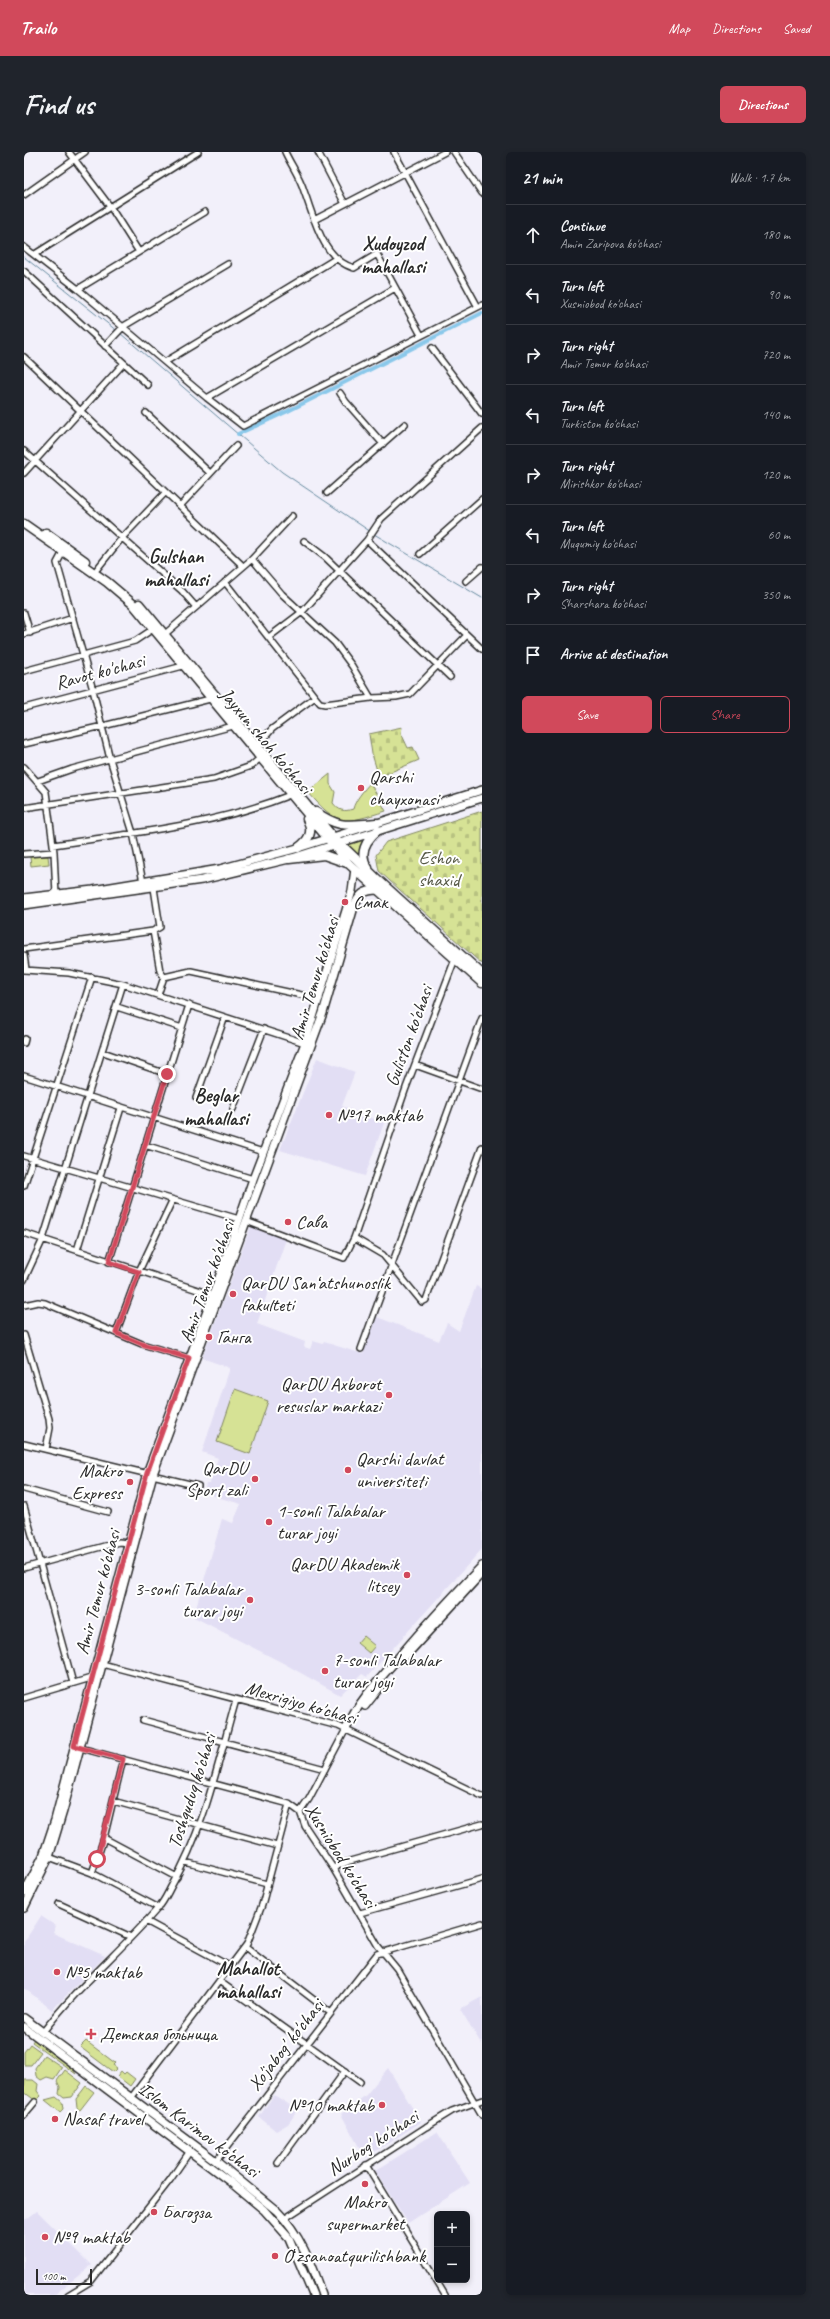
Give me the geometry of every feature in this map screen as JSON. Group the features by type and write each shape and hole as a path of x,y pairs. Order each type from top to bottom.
{"highway":[{"name":"Jayxun shoh ko'chasi","path":"24,518 97,569 136,601 258,745 305,807 333,840 352,867 482,983"},
{"name":"Jayxun shoh ko'chasi","path":"24,524 118,591 133,604 290,795 305,807"},
{"path":"305,807 331,822 342,825 377,826"},
{"path":"298,848 307,841 311,829 305,807"},
{"path":"374,877 366,865 364,853 365,844 377,826"},
{"name":"Jayxun shoh ko'chasi","path":"333,840 482,974"},
{"path":"290,859 324,855 352,867"}],"main road":[{"path":"24,905 56,895 220,869 333,840 482,790"},
{"path":"377,826 482,798"},
{"path":"24,898 38,900 154,888 202,880 290,859 333,840"},
{"name":"Amir Temur ko'chasi","path":"24,1893 43,1856 102,1664 150,1473 243,1220 253,1179 305,1043 320,999 352,891 352,867"},
{"name":"Amir Temur ko'chasi","path":"24,1908 49,1857 91,1678 128,1543 189,1358 323,1013 356,903 366,890 378,890"},
{"path":"346,1729 352,1717 379,1680 437,1612 482,1566"},
{"path":"346,1729 424,1635 482,1573"},
{"name":"Islom Karimov ko‘chasi","path":"24,2018 216,2161 289,2238 313,2295"},
{"name":"Islom Karimov ko‘chasi","path":"24,2026 190,2151 231,2178 284,2219 304,2248 322,2295"}],"street":[{"path":"69,152 111,208 139,252"},
{"path":"24,195 85,152"},
{"path":"35,254 111,208 198,152"},
{"path":"285,152 304,189 319,234 337,258 354,268 377,254 421,335"},
{"path":"318,152 345,204"},
{"path":"24,247 35,254 78,289 122,328 207,398 244,426 401,348 421,335 480,306 394,152"},
{"path":"314,220 406,174 445,152"},
{"path":"454,152 482,193"},
{"path":"78,289 205,212"},
{"path":"165,362 337,258"},
{"path":"105,346 122,328 228,264"},
{"path":"24,271 148,385"},
{"path":"207,398 395,288"},
{"path":"432,348 482,414"},
{"path":"24,357 81,409 148,473 165,493 243,566"},
{"path":"24,473 124,363"},
{"path":"340,393 346,402 383,444"},
{"path":"146,413 210,474"},
{"path":"327,493 405,424"},
{"path":"270,637 302,612 367,540 381,519 482,428"},
{"path":"180,506 236,446"},
{"path":"24,451 121,539 182,591 196,607"},
{"path":"97,569 121,539 165,493"},
{"path":"420,554 482,499"},
{"path":"165,634 252,559 292,516"},
{"path":"367,540 482,649"},
{"path":"304,541 340,571 450,677"},
{"path":"63,552 57,563 103,726 110,759 133,833 143,882"},
{"path":"252,559 302,612 335,643 352,666 371,698"},
{"path":"466,581 482,567"},
{"path":"225,582 270,637 320,703 325,704 371,698 396,697 410,694 467,635"},
{"path":"24,612 27,633 73,618"},
{"path":"24,671 135,641 153,629"},
{"name":"Ravot ko'chasi","path":"24,708 183,666"},
{"path":"258,745 272,729 315,696"},
{"path":"24,744 103,726 210,698"},
{"path":"38,781 72,769 233,726"},
{"path":"24,808 214,779 251,766 260,759"},
{"path":"24,767 38,781 46,792 49,805 54,852 56,895"},
{"path":"53,844 133,833 215,819 262,806 290,795"},
{"path":"24,854 54,852"},
{"path":"24,949 153,931 160,927 154,888"},
{"path":"153,931 160,971 164,977"},
{"path":"24,955 25,970 92,977 124,984 305,1043"},
{"name":"Guliston ko'chasi","path":"243,1220 344,1258 354,1238 415,1065 455,959"},
{"path":"164,977 191,971 320,999"},
{"path":"24,1186 55,1086 92,977"},
{"path":"158,995 164,977"},
{"path":"24,1280 43,1239 124,984"},
{"path":"109,1262 189,1005"},
{"path":"117,1007 182,1028"},
{"path":"196,1098 225,1017"},
{"path":"361,1349 482,1018"},
{"path":"233,1109 264,1029"},
{"path":"103,1052 167,1074"},
{"path":"415,1065 482,1089"},
{"path":"24,1076 263,1152"},
{"path":"77,1250 121,1108"},
{"path":"145,1145 253,1179"},
{"path":"354,1238 383,1255 422,1302 426,1300 482,1147"},
{"path":"24,1156 172,1201 243,1220"},
{"path":"116,1333 139,1272 172,1201"},
{"path":"24,1232 109,1262 213,1295"},
{"path":"24,1305 38,1302 45,1303 142,1344 189,1358"},
{"path":"24,1335 50,1423 46,1449"},
{"path":"24,1444 150,1473 198,1486"},
{"path":"24,1490 108,1512"},
{"path":"24,1506 73,1683"},
{"path":"24,1568 119,1542 128,1543"},
{"name":"Mexrigiyo ko'chasi","path":"102,1664 346,1729 482,1796"},
{"path":"24,1698 91,1678"},
{"name":"Toshquduq ko'chasi","path":"43,2032 130,1937 159,1908 185,1862 200,1825 236,1700"},
{"path":"143,1720 325,1769"},
{"path":"300,1812 309,1799 346,1729"},
{"name":"Xusniobod ko'chasi","path":"76,1747 212,1782 289,1804 300,1812 305,1826 333,1868 383,1952 397,1969 482,2115"},
{"path":"92,1873 104,1838 123,1759"},
{"path":"113,1801 277,1846"},
{"path":"131,2098 245,1947 262,1905 289,1804"},
{"path":"333,1868 350,1861 482,1824"},
{"path":"104,1838 177,1877"},
{"path":"49,1857 92,1873 159,1908"},
{"path":"185,1862 267,1884"},
{"path":"360,1913 482,1878"},
{"path":"59,1904 130,1937"},
{"path":"146,1921 231,1967"},
{"path":"383,1952 482,1923"},
{"path":"245,1947 331,2013"},
{"name":"Xo'jabog' ko'chasi","path":"216,2161 377,1954 383,1952"},
{"path":"219,1981 360,2082"},
{"path":"278,2164 345,2071"},
{"name":"Nurbog' ko'chasi","path":"284,2219 452,2111 475,2104 482,2100"},
{"path":"24,2115 35,2102"},
{"path":"68,2295 91,2281 170,2180 190,2151"},
{"path":"366,2165 445,2295"}],"shaded area":[{"name":"№17 maktab","path":"317,1058 355,1072 342,1106 384,1123 365,1176 280,1150"},
{"name":"Qarshi davlat universiteti","path":"251,1226 286,1239 257,1324 305,1342 304,1347 310,1349 313,1341 323,1344 324,1342 363,1354 377,1317 439,1341 447,1323 459,1331 476,1286 482,1289 482,1549 367,1677 362,1674 340,1695 283,1663 194,1617 222,1519 233,1523 241,1504 204,1493 206,1483 210,1483 218,1458 202,1452 230,1368 202,1358"},
{"name":"№5 maktab","path":"41,1916 56,1926 53,1933 105,1956 52,2010 24,1988 24,1942"},
{"path":"482,1997 482,2045 460,2009"},
{"name":"№10 maktab","path":"388,2068 421,2122 365,2158 341,2114 366,2095"},
{"path":"274,2095 298,2110 288,2124 276,2131 259,2117"},
{"path":"437,2132 470,2183 408,2223 375,2171"},
{"name":"№9 maktab","path":"37,2211 92,2265 54,2295 24,2295 24,2221"}],"green space":[{"path":"402,727 401,733 408,748 413,747 419,760 379,777 372,754 369,734"},
{"path":"330,774 330,784 335,792 333,803 337,808 344,811 353,809 358,799 370,783 386,811 350,820 342,820 327,812 308,792"},
{"name":"Eshon shaxid","path":"482,811 482,964 379,871 376,855 386,842"},
{"path":"364,839 360,847 361,861 345,845"},
{"path":"48,856 49,864 31,866 30,857"},
{"path":"235,1389 268,1401 250,1454 217,1442"},
{"path":"363,1636 375,1646 369,1653 357,1643"},
{"path":"35,2038 71,2066 76,2074 32,2042"},
{"path":"86,2041 115,2063 113,2065 117,2068 113,2072 80,2047"},
{"path":"30,2044 41,2052 31,2065 24,2065 24,2052"},
{"path":"44,2055 62,2067 54,2079 47,2077 41,2080 36,2076 35,2068"},
{"path":"65,2070 82,2083 72,2097 64,2098 59,2094 60,2087 57,2081"},
{"path":"121,2071 124,2074 126,2072 135,2079 130,2086 117,2076"},
{"path":"25,2080 33,2080 38,2084 37,2091 41,2096 36,2101 24,2092"},
{"path":"86,2086 94,2092 80,2110 77,2108 76,2099"},
{"path":"56,2097 62,2102 63,2109 60,2112 45,2100"}],"waterway":[{"path":"24,257 117,331"},
{"path":"238,434 288,411 482,313"},
{"path":"120,333 282,472 371,532"},
{"path":"374,534 482,598"}],"place":[{"name":"Qarshi chayxonasi","path":"361,788"},
{"name":"Смак","path":"345,902"},
{"name":"№17 maktab","path":"329,1115"},
{"name":"Сава","path":"288,1222"},
{"name":"QarDU San‘atshunoslik fakulteti","path":"233,1294"},
{"name":"Ганга","path":"209,1337"},
{"name":"QarDU Axborot resuslar markazi","path":"389,1395"},
{"name":"Qarshi davlat universiteti","path":"348,1470"},
{"name":"QarDU Sport zali","path":"255,1479"},
{"name":"Makro Express","path":"130,1482"},
{"name":"1-sonli Talabalar turar joyi","path":"269,1522"},
{"name":"QarDU Akademik litsey","path":"407,1575"},
{"name":"3-sonli Talabalar turar joyi","path":"250,1600"},
{"name":"7-sonli Talabalar turar joyi","path":"325,1671"},
{"name":"№5 maktab","path":"57,1972"},
{"name":"Детская больница","path":"91,2034"},
{"name":"№10 maktab","path":"382,2105"},
{"name":"Nasaf travel","path":"55,2119"},
{"name":"Makro supermarket","path":"365,2184"},
{"name":"Багозза","path":"154,2212"},
{"name":"№9 maktab","path":"45,2237"},
{"name":"Oʻzsanoatqurilishbank","path":"275,2256"}],"district":[{"name":"Xudoyzod mahallasi","path":"393,254"},
{"name":"Gulshan mahallasi","path":"176,568"},
{"name":"Beglar mahallasi","path":"216,1106"},
{"name":"Mahallot mahallasi","path":"248,1980"}],"route":[{"path":"97,1859 104,1838 123,1759 74,1746 147,1473 189,1358 142,1344 116,1333 139,1272 109,1262 167,1074"}]}
